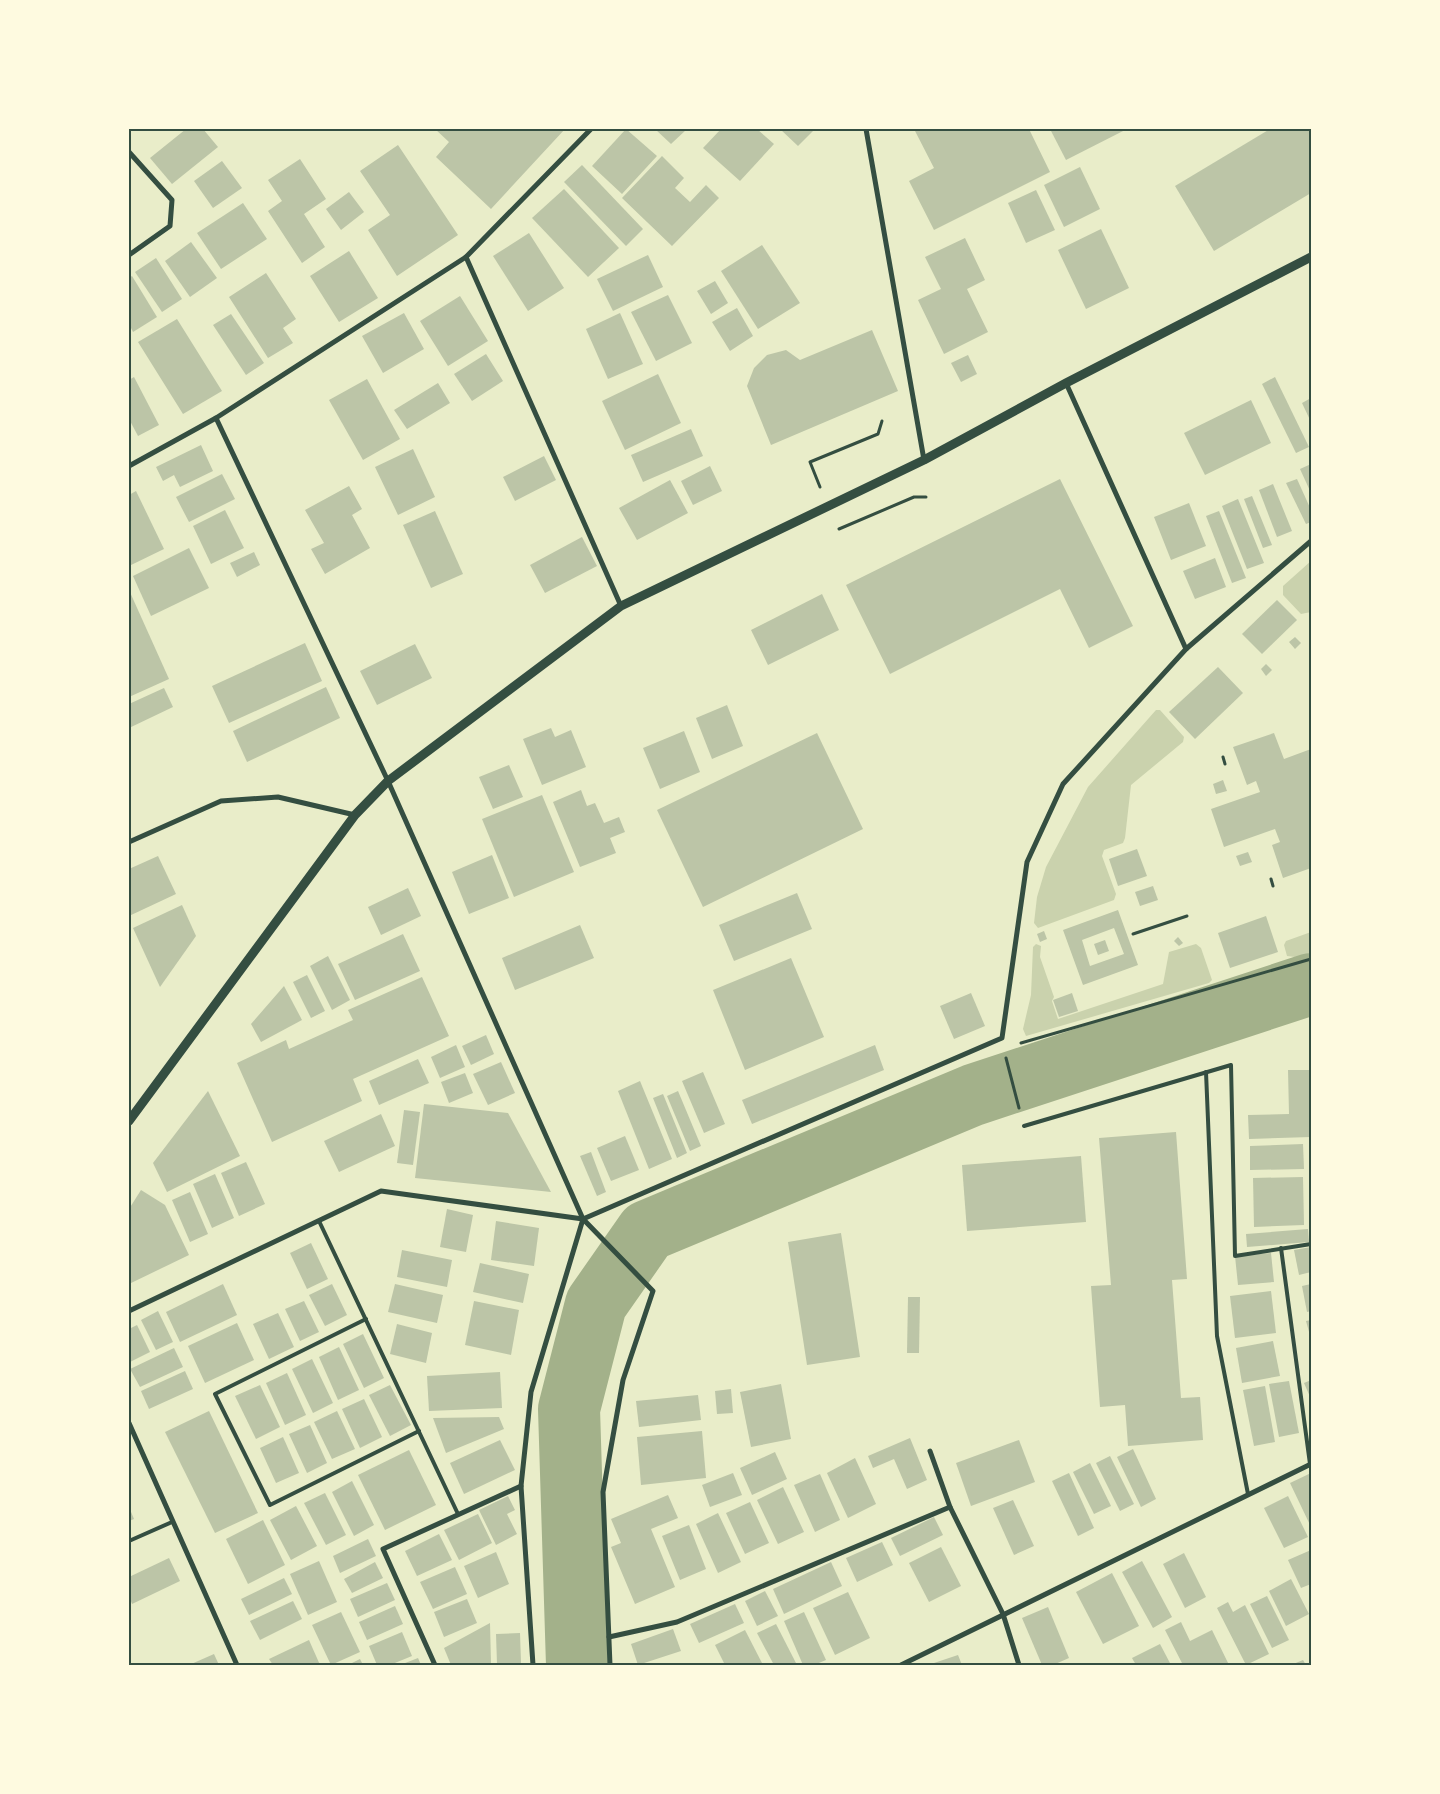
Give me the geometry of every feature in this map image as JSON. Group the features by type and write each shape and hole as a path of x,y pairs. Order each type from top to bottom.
{"street":[{"path":"129,466 216,418 466,257 590,129"},
{"path":"866,129 924,460"},
{"path":"129,152 172,200 170,226 129,255"},
{"path":"466,257 621,606"},
{"path":"129,1121 355,815 388,781 621,606 924,460 1066,383 1311,257"},
{"path":"1066,383 1186,648"},
{"path":"216,418 388,781 583,1219 652,1291 624,1380 603,1492 610,1665"},
{"path":"129,1311 381,1191 583,1219 1002,1038 1027,862 1063,784 1186,648 1311,541"},
{"path":"129,842 221,801 278,797 355,815"},
{"path":"533,1665 522,1486 531,1392 583,1219"},
{"path":"129,1422 237,1665"},
{"path":"930,1451 950,1507 1003,1614 1019,1665"},
{"path":"901,1665 1311,1464"},
{"path":"435,1665 383,1549 522,1486"},
{"path":"609,1637 677,1622 950,1507"}],"lane":[{"path":"1024,1126 1231,1065 1235,1256 1311,1244"},
{"path":"1206,1072 1217,1336 1248,1494"},
{"path":"319,1221 458,1514"},
{"path":"1281,1248 1311,1464"},
{"path":"366,1319 215,1394 270,1505 419,1431"},
{"path":"129,1541 172,1522"}],"path":[{"path":"810,462 878,434 882,421"},
{"path":"840,529 914,497 926,497"},
{"path":"1222,757 1225,764"},
{"path":"1271,879 1273,886"},
{"path":"1133,934 1187,916"},
{"path":"1002,1038 1018,1044 1311,959"},
{"path":"1004,1050 1024,1126"}],"green space":[{"path":"1311,561 1311,612 1301,614 1283,595 1283,586"},
{"path":"1156,710 1160,710 1184,737 1183,742 1131,785 1123,843 1104,850 1102,856 1116,894 1114,900 1038,928 1034,923 1037,897 1046,867 1088,787"},
{"path":"1311,932 1311,953 1295,957 1287,956 1284,945 1286,941"},
{"path":"1036,944 1041,946 1040,957 1054,997 1052,1001 1058,1019 1163,984 1169,952 1196,944 1201,948 1212,980 1209,983 1026,1036 1023,1029 1031,995 1033,947"}],"building":[{"path":"186,129 203,129 218,147 172,184 150,158"},
{"path":"435,129 565,129 491,209 436,157 449,142"},
{"path":"626,129 657,156 622,194 592,166"},
{"path":"655,129 687,129 671,144"},
{"path":"721,129 757,129 774,144 740,181 703,148"},
{"path":"780,129 815,129 798,146"},
{"path":"914,129 1029,129 1050,172 934,230 909,181 934,168"},
{"path":"1050,129 1127,129 1066,160"},
{"path":"1270,129 1311,129 1311,193 1214,251 1175,186"},
{"path":"398,145 458,235 397,276 368,230 390,215 360,171"},
{"path":"662,156 684,178 675,188 690,202 706,185 719,198 672,246 622,198"},
{"path":"300,159 326,199 304,214 325,247 302,263 268,211 282,201 268,180"},
{"path":"222,161 242,188 213,208 194,181"},
{"path":"582,165 643,229 626,246 564,182"},
{"path":"1080,167 1100,209 1064,227 1044,185"},
{"path":"564,189 619,248 588,277 532,218"},
{"path":"1036,190 1055,230 1026,243 1008,203"},
{"path":"349,192 364,212 341,230 326,209"},
{"path":"243,203 267,239 221,269 197,233"},
{"path":"1101,229 1129,288 1086,309 1058,250"},
{"path":"529,233 564,288 528,311 493,256"},
{"path":"965,238 985,280 967,289 988,332 944,354 918,300 941,289 925,257"},
{"path":"191,242 217,278 190,297 165,261"},
{"path":"762,245 800,303 758,329 721,271"},
{"path":"349,251 378,298 339,322 310,276"},
{"path":"648,255 663,287 613,311 597,279"},
{"path":"156,258 182,299 162,312 135,272"},
{"path":"266,273 296,319 283,328 293,343 268,358 229,297"},
{"path":"132,276 157,317 133,332 129,324 129,278"},
{"path":"715,281 728,303 711,314 697,291"},
{"path":"668,295 692,343 656,361 631,312"},
{"path":"460,296 488,341 448,366 420,321"},
{"path":"737,308 753,336 730,351 712,322"},
{"path":"404,313 424,349 383,373 362,336"},
{"path":"620,313 643,364 608,379 586,329"},
{"path":"231,314 264,363 246,375 213,325"},
{"path":"177,319 222,391 183,414 138,342"},
{"path":"872,330 898,391 771,445 747,386 754,368 767,355 786,350 800,360"},
{"path":"486,354 503,381 472,401 454,374"},
{"path":"968,355 977,374 961,382 951,363"},
{"path":"658,374 681,423 625,450 602,401"},
{"path":"134,377 159,425 138,436 129,419 129,380"},
{"path":"1275,377 1309,447 1296,453 1262,384"},
{"path":"367,379 400,439 363,460 329,400"},
{"path":"438,383 450,403 407,429 394,410"},
{"path":"1311,398 1311,422 1302,403"},
{"path":"1251,400 1271,443 1205,475 1184,433"},
{"path":"691,429 703,456 643,482 631,455"},
{"path":"201,445 213,471 180,487 174,475 163,481 156,467"},
{"path":"413,449 435,497 398,515 375,467"},
{"path":"544,456 556,480 515,501 503,477"},
{"path":"1311,464 1311,493 1300,469"},
{"path":"710,466 722,491 693,505 681,481"},
{"path":"222,474 235,499 189,522 176,497"},
{"path":"1060,479 1133,626 1089,648 1060,589 890,674 846,585"},
{"path":"1297,479 1311,510 1311,522 1306,524 1286,483"},
{"path":"670,480 688,513 637,540 619,508"},
{"path":"1273,484 1292,531 1277,537 1259,490"},
{"path":"349,486 362,509 352,515 370,548 325,574 311,549 324,543 305,510"},
{"path":"136,491 164,549 129,566 129,495"},
{"path":"1252,496 1272,545 1263,548 1244,499"},
{"path":"1238,499 1264,563 1247,569 1222,506"},
{"path":"1189,503 1206,546 1171,560 1154,517"},
{"path":"225,510 244,548 211,564 193,526"},
{"path":"435,511 463,574 431,588 403,525"},
{"path":"1219,511 1246,578 1232,583 1206,516"},
{"path":"582,537 597,566 545,593 530,565"},
{"path":"189,548 209,588 151,616 133,576"},
{"path":"254,552 260,565 237,577 230,563"},
{"path":"1215,558 1226,587 1195,599 1183,571"},
{"path":"129,590 169,679 129,697"},
{"path":"822,594 839,630 768,665 751,630"},
{"path":"1277,600 1297,620 1262,654 1242,634"},
{"path":"1295,637 1301,643 1295,649 1289,642"},
{"path":"305,643 322,681 229,723 212,686"},
{"path":"415,644 432,678 377,705 360,671"},
{"path":"1266,664 1272,670 1266,676 1261,669"},
{"path":"1218,667 1243,693 1195,739 1169,712"},
{"path":"326,687 340,718 247,762 233,731"},
{"path":"164,688 173,707 129,728 129,704"},
{"path":"727,705 743,746 712,759 696,718"},
{"path":"551,728 555,737 571,730 586,767 542,785 523,739"},
{"path":"684,731 700,772 660,789 643,748"},
{"path":"817,733 863,829 703,907 657,810"},
{"path":"1274,733 1284,759 1311,749 1311,868 1283,878 1272,845 1280,842 1275,829 1224,847 1211,809 1260,792 1256,781 1247,785 1233,747"},
{"path":"509,765 523,797 493,809 479,777"},
{"path":"1223,780 1227,791 1216,794 1213,784"},
{"path":"581,790 587,806 595,803 604,823 619,817 625,832 610,838 616,853 580,867 553,802"},
{"path":"542,795 574,872 514,897 482,819"},
{"path":"1137,849 1147,876 1118,886 1109,859"},
{"path":"1248,852 1252,862 1240,866 1236,856"},
{"path":"492,855 509,898 469,914 452,872"},
{"path":"158,856 176,894 129,916 129,869"},
{"path":"1153,886 1158,900 1140,906 1135,892"},
{"path":"408,888 421,916 381,935 368,907"},
{"path":"797,893 812,929 734,961 719,925"},
{"path":"182,905 196,936 160,987 133,928"},
{"path":"1118,910 1138,965 1083,985 1063,930","holes":["1114,928 1124,954 1090,966 1082,940"]},
{"path":"1266,916 1278,952 1230,968 1218,933"},
{"path":"580,925 594,958 515,990 502,958"},
{"path":"1044,931 1047,939 1040,942 1037,934"},
{"path":"403,934 420,971 355,1000 338,964"},
{"path":"1178,937 1183,943 1179,946 1174,941"},
{"path":"1105,940 1109,951 1098,955 1094,944"},
{"path":"328,956 350,1000 332,1010 310,966"},
{"path":"791,958 824,1037 745,1070 713,990"},
{"path":"307,975 325,1011 311,1018 293,982"},
{"path":"422,977 449,1036 353,1079 362,1101 272,1142 237,1063 286,1040 289,1049 353,1020 348,1010"},
{"path":"284,986 302,1020 261,1042 251,1024"},
{"path":"971,993 985,1026 954,1039 940,1006"},
{"path":"1072,993 1078,1011 1059,1017 1053,1000"},
{"path":"486,1035 494,1054 471,1065 462,1046"},
{"path":"456,1045 465,1067 440,1078 431,1057"},
{"path":"875,1045 884,1070 752,1124 742,1100"},
{"path":"418,1059 429,1083 379,1105 369,1081"},
{"path":"501,1062 515,1093 488,1105 473,1074"},
{"path":"1288,1070 1311,1070 1311,1137 1249,1139 1248,1115 1289,1114"},
{"path":"703,1072 725,1124 704,1133 682,1081"},
{"path":"465,1073 473,1093 449,1103 441,1082"},
{"path":"640,1081 672,1159 649,1169 618,1091"},
{"path":"208,1091 240,1156 167,1192 153,1163"},
{"path":"678,1091 701,1146 690,1151 667,1096"},
{"path":"663,1094 687,1153 677,1158 653,1098"},
{"path":"424,1104 508,1113 551,1192 415,1178"},
{"path":"404,1110 420,1112 413,1165 397,1163"},
{"path":"381,1114 395,1146 339,1172 324,1141"},
{"path":"1176,1132 1187,1279 1172,1280 1181,1398 1200,1397 1203,1440 1128,1446 1125,1405 1100,1407 1091,1286 1111,1285 1099,1138"},
{"path":"625,1136 639,1170 611,1181 597,1148"},
{"path":"1303,1144 1304,1169 1250,1170 1250,1146"},
{"path":"591,1152 606,1192 597,1196 580,1156"},
{"path":"1081,1156 1086,1222 967,1231 962,1165"},
{"path":"246,1162 265,1204 239,1216 221,1173"},
{"path":"215,1174 234,1218 212,1228 193,1184"},
{"path":"1303,1177 1304,1225 1254,1227 1253,1178"},
{"path":"141,1190 165,1205 189,1255 129,1284 129,1209"},
{"path":"190,1192 208,1234 190,1242 172,1200"},
{"path":"447,1209 473,1215 466,1252 440,1247"},
{"path":"496,1221 539,1228 534,1266 491,1260"},
{"path":"1308,1229 1309,1242 1247,1247 1246,1234"},
{"path":"841,1233 860,1357 807,1365 788,1242"},
{"path":"311,1243 328,1279 307,1289 290,1253"},
{"path":"1311,1247 1311,1272 1299,1275 1294,1250"},
{"path":"402,1250 452,1260 447,1287 397,1277"},
{"path":"1271,1253 1274,1282 1238,1285 1235,1256"},
{"path":"480,1263 529,1274 523,1303 473,1292"},
{"path":"223,1284 237,1315 180,1342 166,1312"},
{"path":"332,1284 347,1315 325,1326 309,1295"},
{"path":"395,1284 443,1295 437,1323 388,1312"},
{"path":"1311,1284 1311,1311 1307,1312 1302,1286"},
{"path":"1271,1291 1276,1333 1235,1338 1230,1296"},
{"path":"908,1297 920,1297 919,1353 907,1353"},
{"path":"304,1301 319,1332 300,1341 285,1309"},
{"path":"474,1301 519,1310 511,1355 465,1345"},
{"path":"158,1311 173,1342 156,1350 141,1320"},
{"path":"278,1313 294,1347 269,1359 253,1324"},
{"path":"1311,1320 1311,1339 1306,1321"},
{"path":"237,1323 254,1360 205,1383 188,1346"},
{"path":"397,1324 432,1333 426,1363 390,1354"},
{"path":"137,1325 150,1352 130,1362 129,1329"},
{"path":"363,1334 384,1378 364,1388 343,1344"},
{"path":"1273,1341 1280,1376 1242,1383 1236,1348"},
{"path":"339,1347 359,1390 338,1400 319,1357"},
{"path":"174,1348 183,1367 140,1387 130,1369"},
{"path":"312,1359 333,1403 313,1413 292,1369"},
{"path":"185,1371 193,1389 149,1409 141,1391"},
{"path":"500,1372 502,1408 429,1411 427,1376"},
{"path":"287,1373 306,1415 285,1425 266,1383"},
{"path":"1311,1380 1311,1399 1304,1383"},
{"path":"1289,1381 1299,1433 1279,1437 1269,1384"},
{"path":"781,1384 791,1439 751,1447 740,1392"},
{"path":"260,1385 280,1427 256,1439 235,1396"},
{"path":"390,1385 411,1425 390,1436 369,1395"},
{"path":"1265,1386 1275,1442 1254,1446 1243,1390"},
{"path":"731,1389 733,1413 717,1414 715,1391"},
{"path":"698,1395 701,1420 639,1427 636,1401"},
{"path":"364,1399 382,1437 360,1448 342,1409"},
{"path":"209,1411 258,1513 215,1533 165,1432"},
{"path":"337,1411 355,1449 332,1459 314,1422"},
{"path":"499,1417 504,1429 446,1453 433,1418"},
{"path":"310,1425 327,1463 307,1473 289,1434"},
{"path":"702,1431 706,1478 641,1485 637,1437"},
{"path":"283,1437 299,1473 276,1483 260,1448"},
{"path":"910,1438 927,1480 907,1489 894,1459 873,1468 868,1456"},
{"path":"500,1440 515,1470 464,1494 450,1463"},
{"path":"1019,1440 1035,1482 971,1506 956,1463"},
{"path":"1133,1449 1156,1499 1141,1507 1117,1457"},
{"path":"409,1450 436,1505 385,1530 358,1475"},
{"path":"775,1452 787,1479 752,1495 740,1468"},
{"path":"1110,1456 1134,1504 1120,1511 1096,1463"},
{"path":"855,1458 876,1504 848,1518 827,1473"},
{"path":"1090,1463 1111,1506 1094,1514 1073,1472"},
{"path":"733,1473 742,1495 710,1507 702,1485"},
{"path":"1069,1473 1094,1528 1078,1536 1052,1481"},
{"path":"1311,1473 1311,1527 1290,1483"},
{"path":"820,1474 840,1520 815,1532 794,1485"},
{"path":"352,1481 374,1525 354,1536 332,1492"},
{"path":"783,1487 804,1532 778,1544 757,1500"},
{"path":"325,1493 346,1535 326,1545 304,1503"},
{"path":"668,1495 678,1518 651,1529 675,1587 635,1604 611,1547 621,1543 611,1519"},
{"path":"508,1496 515,1510 507,1514 517,1534 496,1545 479,1510"},
{"path":"1288,1496 1308,1537 1284,1548 1264,1508"},
{"path":"1013,1500 1034,1546 1014,1555 993,1508"},
{"path":"750,1502 769,1543 745,1554 726,1513"},
{"path":"296,1506 317,1546 291,1560 270,1520"},
{"path":"129,1507 134,1519 129,1521"},
{"path":"718,1513 741,1562 718,1573 696,1524"},
{"path":"478,1514 492,1543 459,1560 444,1530"},
{"path":"934,1517 943,1535 900,1556 891,1538"},
{"path":"263,1520 285,1565 248,1584 226,1539"},
{"path":"689,1525 706,1569 680,1580 662,1536"},
{"path":"439,1534 452,1560 417,1576 405,1551"},
{"path":"368,1539 376,1556 340,1573 333,1556"},
{"path":"882,1542 893,1565 857,1582 846,1558"},
{"path":"941,1547 961,1586 929,1602 909,1563"},
{"path":"1311,1550 1311,1584 1301,1588 1288,1560"},
{"path":"496,1552 509,1584 478,1598 464,1566"},
{"path":"1184,1553 1206,1597 1185,1608 1163,1564"},
{"path":"169,1558 180,1581 132,1604 129,1596 129,1577"},
{"path":"319,1561 337,1602 308,1615 290,1574"},
{"path":"1142,1561 1172,1617 1153,1628 1122,1572"},
{"path":"375,1562 383,1578 352,1593 344,1579"},
{"path":"831,1562 842,1586 784,1614 773,1589"},
{"path":"455,1567 467,1594 433,1609 420,1582"},
{"path":"1112,1573 1139,1626 1103,1644 1076,1592"},
{"path":"284,1578 292,1594 249,1615 241,1599"},
{"path":"1291,1579 1309,1614 1286,1626 1269,1591"},
{"path":"387,1583 395,1600 358,1617 350,1599"},
{"path":"765,1591 778,1616 757,1626 745,1601"},
{"path":"848,1592 870,1638 835,1655 813,1608"},
{"path":"1267,1596 1289,1640 1272,1648 1250,1604"},
{"path":"467,1599 477,1623 444,1637 434,1612"},
{"path":"293,1601 302,1619 260,1640 250,1621"},
{"path":"1228,1602 1233,1612 1245,1605 1269,1654 1246,1665 1217,1608"},
{"path":"735,1604 744,1623 699,1643 690,1624"},
{"path":"395,1606 403,1624 367,1640 359,1622"},
{"path":"1048,1607 1069,1658 1053,1665 1042,1665 1022,1618"},
{"path":"341,1612 360,1652 331,1665 312,1625"},
{"path":"804,1612 826,1660 814,1665 803,1665 784,1621"},
{"path":"1181,1622 1190,1641 1212,1630 1229,1665 1183,1665 1165,1630"},
{"path":"490,1623 491,1664 451,1665 444,1648"},
{"path":"776,1624 797,1665 774,1665 757,1633"},
{"path":"673,1629 681,1651 638,1665 631,1644"},
{"path":"745,1630 763,1665 725,1665 715,1645"},
{"path":"402,1632 412,1656 390,1665 377,1665 369,1646"},
{"path":"520,1633 521,1663 497,1664 496,1634"},
{"path":"309,1640 320,1665 273,1665 269,1659"},
{"path":"1160,1644 1171,1665 1136,1665 1132,1658"},
{"path":"214,1654 219,1665 189,1665"},
{"path":"958,1655 962,1665 928,1665"},
{"path":"418,1658 421,1665 400,1665"},
{"path":"360,1659 363,1665 348,1665"},
{"path":"1303,1660 1306,1665 1291,1665"}],"waterway":[{"path":"577,1665 569,1409 596,1304 647,1231 973,1095 1311,984"}]}
